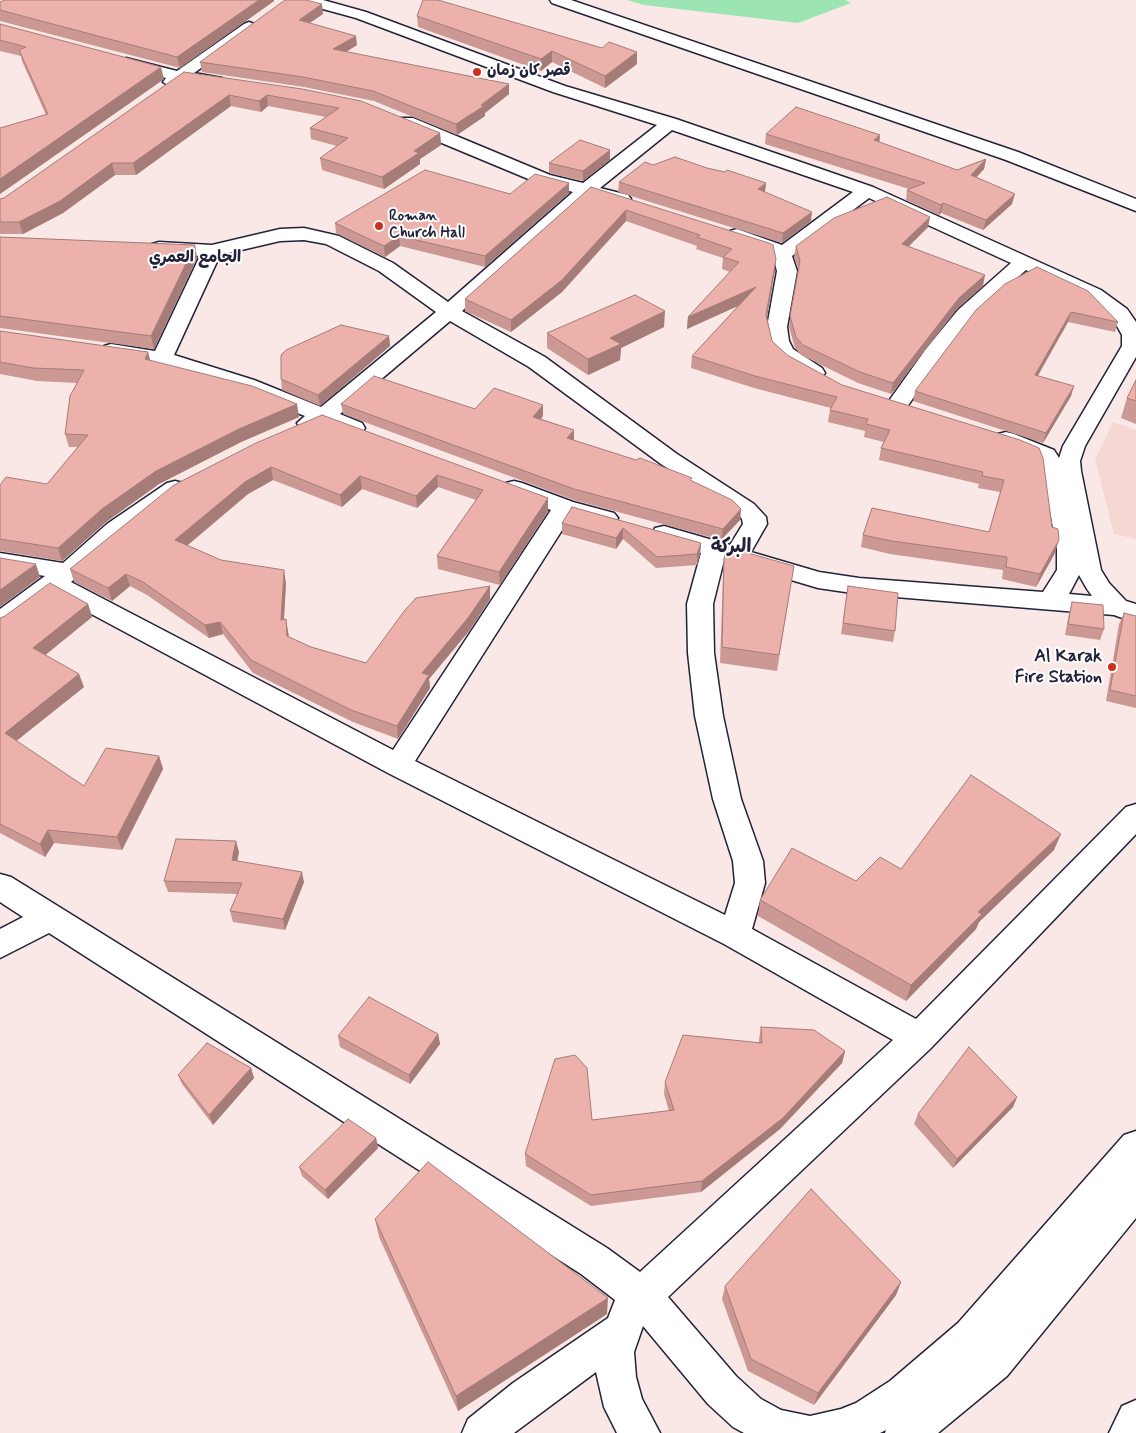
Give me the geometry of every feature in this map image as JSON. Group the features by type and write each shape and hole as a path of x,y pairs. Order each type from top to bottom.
{"street":[{"path":"306,0 361,15 589,99 670,122 867,191 1094,294 1109,303 1120,313 1132,335 1132,346 1074,446 1069,461 1072,488 1089,570 1100,589 1126,610"},
{"path":"557,0 1012,156 1136,205"},
{"path":"156,93 264,17"},
{"path":"110,58 179,76 237,84"},
{"path":"392,116 544,179 588,189 643,207"},
{"path":"286,433 323,417 449,312 588,189 670,122"},
{"path":"782,254 867,191"},
{"path":"720,230 762,243 782,254 787,271 777,327 783,352 793,361 832,382"},
{"path":"145,248 212,251 280,235 317,236 332,240 386,268 449,312 537,362 669,459 754,517 752,532 725,551 700,604 701,653 709,716 727,799 748,861 750,883 735,934"},
{"path":"162,358 212,251"},
{"path":"898,405 934,353 966,314 1023,262"},
{"path":"87,347 162,358 246,385 369,434"},
{"path":"987,433 1025,445 1046,455 1069,461"},
{"path":"1046,455 1055,474 1070,549 1068,576 1049,602"},
{"path":"0,622 61,578 130,519 168,491 197,476"},
{"path":"490,479 565,507 725,551 818,580 859,586 1126,610"},
{"path":"398,764 565,507"},
{"path":"0,561 61,578 398,764 735,934 920,1038"},
{"path":"640,1433 624,1407 616,1377 615,1352 620,1332 628,1314 642,1296 920,1038 1136,815"},
{"path":"0,886 586,1256 642,1296 722,1390 747,1413 785,1432"},
{"path":"0,945 50,917"},
{"path":"818,1433 842,1429 870,1417 904,1395 972,1337 1136,1147"},
{"path":"905,1433 954,1396 993,1362 1136,1190"},
{"path":"482,1433 527,1397 620,1332"},
{"path":"1129,1433 1136,1420"}],"shaded area":[{"path":"1113,422 1136,430 1136,539 1114,534 1095,460"}],"green space":[{"path":"627,0 845,0 851,3 798,23 644,5"}],"building":[{"path":"5,0 259,0 177,57 0,10 0,2"},
{"path":"285,0 306,0 322,4 299,20 356,36 333,49 509,84 481,105 484,106 456,124 373,91 303,77 200,62"},
{"path":"423,0 438,0 602,48 609,42 637,52 605,76 552,51 541,59 417,16"},
{"path":"0,24 161,67 0,179 0,128 48,114 19,50 26,47 0,40"},
{"path":"184,72 302,89 361,101 440,133 414,151 419,153 382,177 320,158 348,138 310,128 339,108 267,95 259,101 229,95 133,163 112,163 60,201 19,222 0,222 0,199"},
{"path":"796,107 880,135 874,140 957,170 986,159 971,175 1015,194 986,220 943,203 941,205 907,190 925,183 766,134"},
{"path":"580,140 610,150 583,171 549,163"},
{"path":"675,157 707,168 725,172 727,170 766,183 758,189 812,212 783,233 619,182 645,162 653,165"},
{"path":"425,170 510,194 535,174 569,183 485,256 399,236 384,246 335,223"},
{"path":"591,187 773,245 776,259 766,315 772,341 787,355 842,385 1020,440 1039,448 1043,458 1052,527 1058,529 1059,540 1040,574 1006,567 1007,557 892,541 863,535 872,508 989,532 1004,480 982,476 983,472 881,448 890,430 866,424 868,419 830,410 837,397 755,376 692,356 756,287 688,317 739,262 723,257 732,249 697,237 700,235 626,210 562,280 511,320 465,299"},
{"path":"887,197 930,217 902,244 985,275 959,298 893,383 860,372 803,345 796,337 790,316 800,261 796,246 834,218"},
{"path":"0,237 195,245 151,336 0,316"},
{"path":"1037,267 1088,291 1118,322 1071,312 1035,375 1074,386 1046,433 915,391 976,310 1005,284"},
{"path":"635,295 665,311 610,338 621,344 588,359 547,333"},
{"path":"341,325 389,336 318,395 281,379 281,355 286,350"},
{"path":"0,331 148,352 145,359 252,386 297,404 239,429 156,471 102,509 58,548 0,539 0,485 6,477 47,484 88,435 65,434 70,396 84,370 33,368 0,362"},
{"path":"374,376 475,409 494,388 543,405 533,417 574,430 567,438 636,460 640,458 692,478 690,480 732,500 741,509 723,529 574,489 341,404"},
{"path":"1136,380 1136,401 1127,398"},
{"path":"322,415 548,498 499,572 437,556 483,490 437,475 416,496 360,476 340,495 271,467 245,482 175,540 221,560 284,570 281,620 286,619 287,636 311,647 366,663 416,598 490,586 468,618 422,673 429,675 397,726 351,710 251,660 220,622 205,625 143,582 126,574 108,588 70,569 174,485 256,443"},
{"path":"572,507 701,543 697,554 657,557 623,528 616,538 562,523"},
{"path":"727,547 794,566 779,655 722,647 724,558"},
{"path":"0,558 36,564 0,590"},
{"path":"50,583 88,604 33,648 79,674 5,733 84,786 106,748 159,756 117,837 48,830 40,844 0,824 0,618"},
{"path":"848,586 898,593 895,631 843,623"},
{"path":"1072,602 1103,605 1104,629 1068,624"},
{"path":"1124,613 1136,616 1136,696 1110,690"},
{"path":"971,775 1061,834 978,912 982,914 911,985 760,900 792,848 856,881 880,857 901,869"},
{"path":"176,839 236,841 232,860 302,872 283,919 230,911 242,883 164,881"},
{"path":"369,997 438,1034 409,1075 338,1036"},
{"path":"761,1027 814,1030 845,1051 783,1118 702,1181 591,1195 525,1154 555,1059 575,1055 587,1068 592,1120 674,1110 665,1082 683,1035 762,1043"},
{"path":"207,1043 251,1068 209,1115 178,1075"},
{"path":"969,1047 1017,1097 957,1159 918,1114"},
{"path":"348,1119 376,1138 325,1190 299,1167"},
{"path":"428,1162 608,1298 456,1396 375,1219"},
{"path":"811,1189 901,1282 818,1393 751,1359 725,1286"}],"place":[{"name":"قصر كان زمان","path":"477,72"},
{"name":"Roman Church Hall","path":"379,226"},
{"name":"Al Karak Fire Station","path":"1112,667"}],"district":[{"name":"الجامع العمري","path":"195,259"},
{"name":"البركة","path":"731,548"}]}
